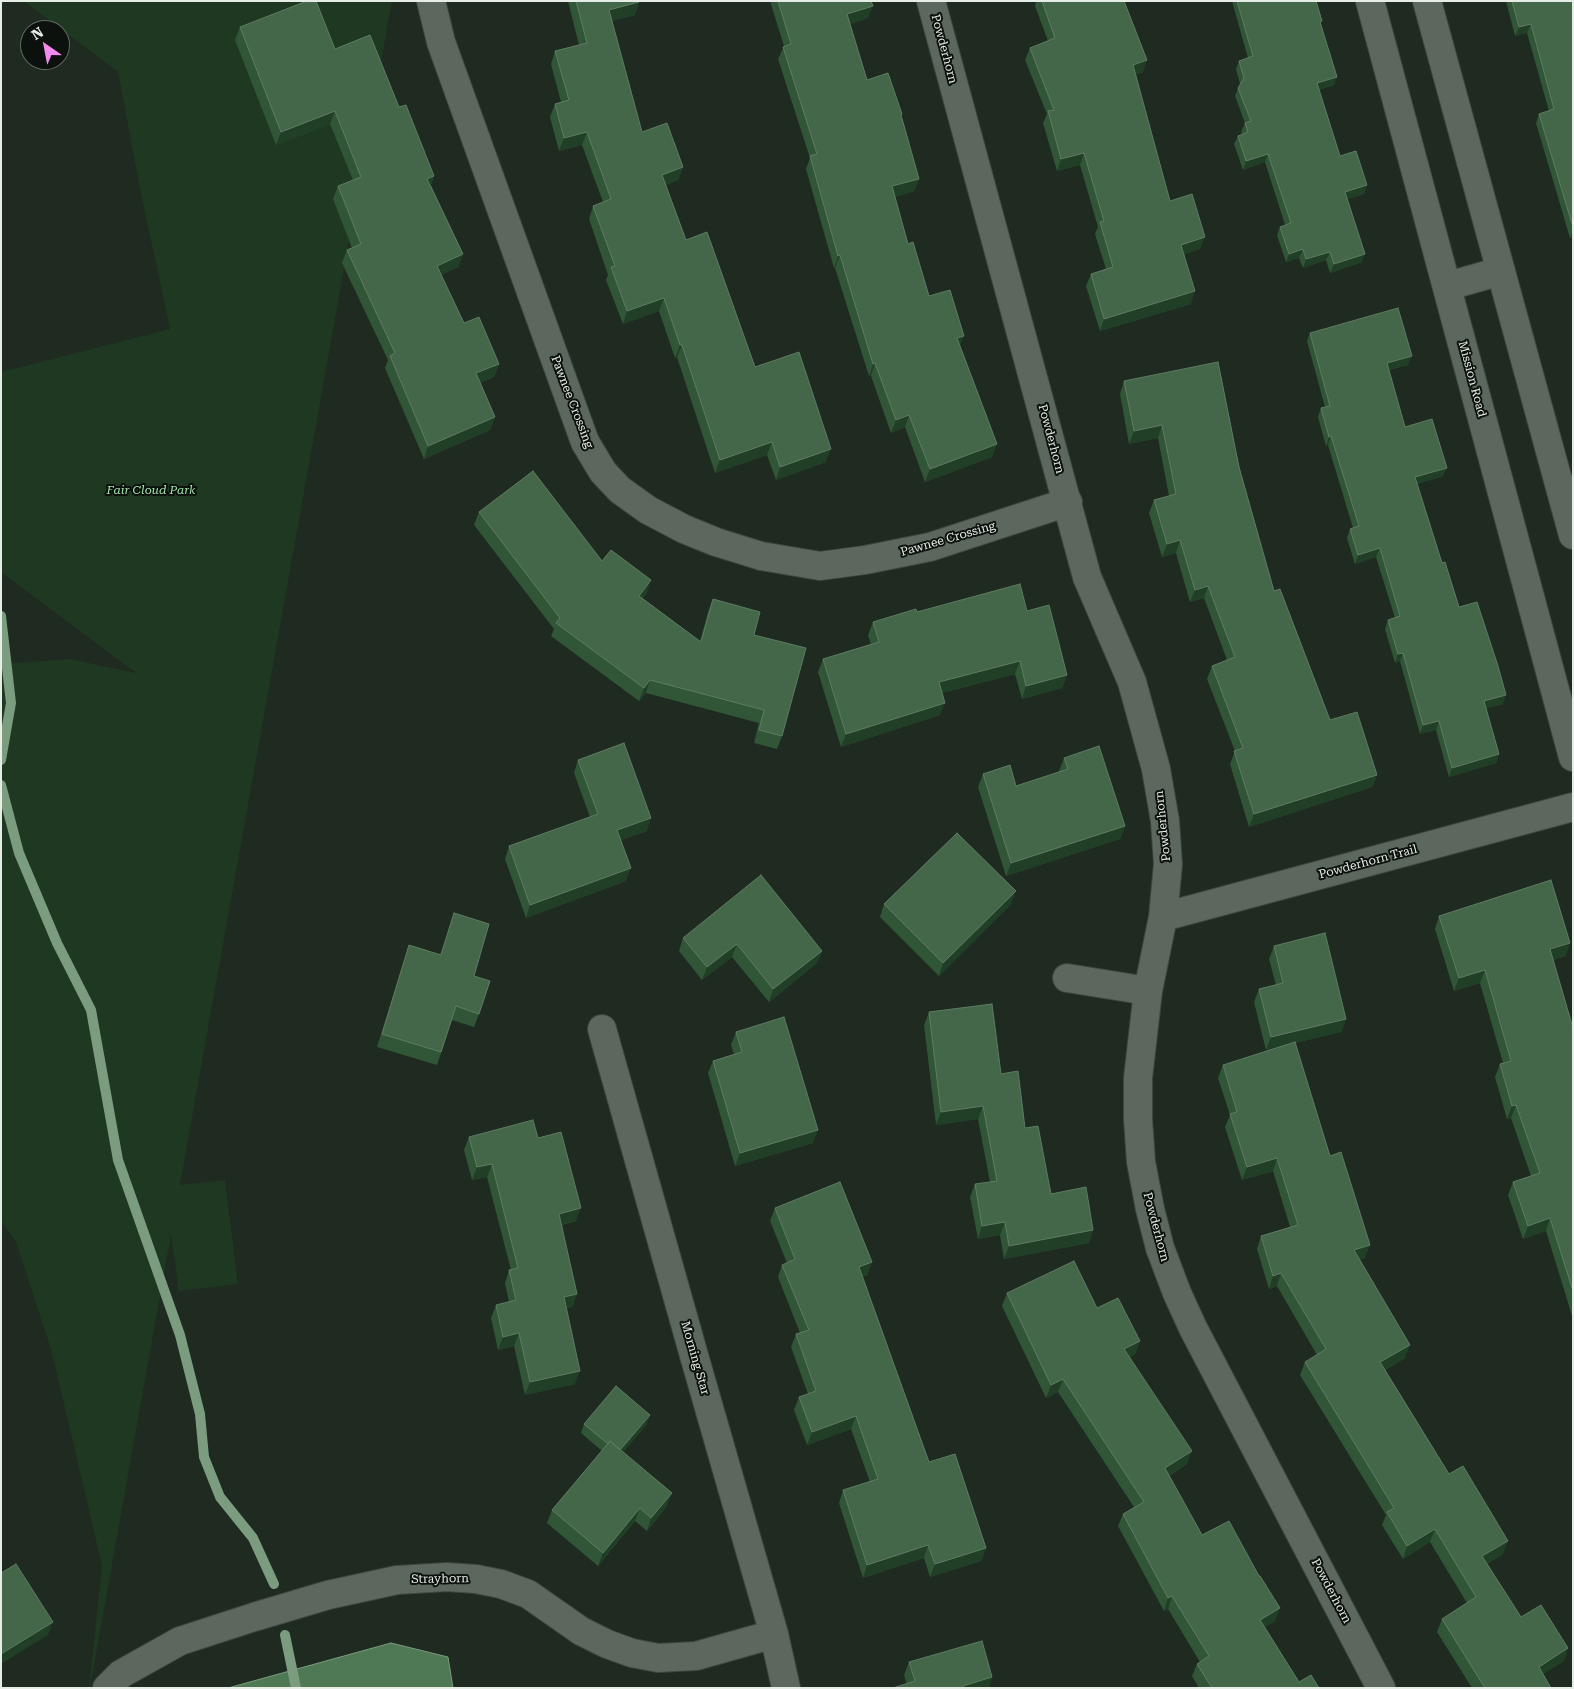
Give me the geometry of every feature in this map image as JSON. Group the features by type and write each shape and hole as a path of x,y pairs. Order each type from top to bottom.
{"street":[{"name":"Pawnee Crossing","path":"431,1 442,42 585,442 603,472 620,490 648,510 684,529 716,542 761,556 820,566 865,560 930,547 1068,502"},
{"name":"Powderhorn","path":"931,1 1087,577 1132,682 1156,769 1165,820 1168,864 1162,917 1148,991 1138,1078 1138,1119 1141,1162 1160,1248 1193,1328 1381,1688"},
{"name":"Mission Road","path":"1370,1 1573,757"},
{"path":"1427,1 1573,535"},
{"path":"1448,286 1501,271"},
{"name":"Powderhorn Trail","path":"1162,917 1573,807"},
{"path":"1067,978 1148,991"},
{"name":"Morning Star","path":"602,1029 774,1634 786,1688"},
{"name":"Strayhorn","path":"107,1688 121,1674 180,1641 328,1595 396,1580 447,1577 476,1579 501,1584 528,1594 581,1631 607,1644 632,1653 658,1658 696,1656 774,1634"}],"green space":[{"name":"Fair Cloud Park","path":"26,1 392,1 180,1185 225,1180 238,1284 179,1291 171,1235 90,1688 102,1566 51,1349 16,1242 1,1221 1,664 70,659 136,673 1,572 1,372 170,329 140,189 118,72 70,36 70,20 49,20 26,3"}],"shaded area":[{"path":"391,1643 448,1657 453,1688 228,1688"}],"building":[{"path":"307,1 316,1 335,49 370,35 399,107 406,105 434,176 427,179 463,254 437,266 464,323 479,317 499,364 476,373 495,417 428,446 390,356 395,353 347,250 361,244 338,186 361,177 335,111 281,132 240,27"},
{"path":"576,1 639,1 609,10 642,132 667,123 683,167 662,175 686,240 707,232 755,367 799,352 831,449 780,467 772,442 720,460 682,345 680,345 664,298 627,311 611,267 615,266 593,206 611,199 587,132 564,138 555,104 569,100 555,51 587,43"},
{"path":"778,1 871,1 873,6 847,14 867,80 888,73 902,114 919,179 892,186 908,244 913,242 929,296 950,290 964,336 957,338 997,444 930,469 909,415 896,420 875,363 873,364 840,255 838,256 810,156 817,154 783,47 791,44"},
{"path":"1042,1 1124,1 1147,60 1133,65 1170,201 1192,194 1205,237 1181,245 1195,291 1104,319 1091,274 1113,267 1100,222 1104,221 1084,153 1061,159 1048,111 1054,110 1030,48 1055,38"},
{"path":"1237,1 1316,1 1322,21 1320,22 1337,77 1317,83 1340,156 1356,151 1367,185 1345,192 1365,254 1334,264 1330,252 1306,259 1303,249 1289,254 1280,227 1291,223 1268,154 1246,161 1238,136 1248,132 1245,123 1251,121 1238,88 1244,78 1239,61 1253,56"},
{"path":"1512,1 1573,1 1573,227 1539,114 1554,109 1531,24 1519,27"},
{"path":"1398,308 1412,356 1387,363 1405,427 1432,419 1447,468 1415,477 1442,563 1445,562 1459,607 1477,602 1506,695 1484,701 1499,754 1452,768 1439,721 1423,725 1403,653 1398,654 1388,620 1400,616 1380,548 1358,555 1350,529 1359,526 1321,408 1330,406 1310,333"},
{"path":"1218,362 1239,467 1274,591 1280,589 1330,720 1357,712 1377,775 1254,814 1234,751 1243,748 1212,666 1235,657 1208,586 1195,590 1180,540 1167,544 1154,500 1176,494 1162,425 1134,431 1124,381"},
{"path":"533,471 602,561 611,550 651,580 639,596 701,642 713,599 760,612 754,635 806,648 782,736 759,730 764,710 650,680 644,688 556,623 560,618 479,512"},
{"path":"1020,584 1027,611 1049,605 1067,675 1026,686 1020,661 939,682 945,703 846,734 823,659 879,642 873,622 916,609 917,612"},
{"path":"624,743 651,818 617,830 631,868 530,905 509,846 598,814 578,760"},
{"path":"1099,746 1125,826 1011,863 983,774 1010,765 1016,786 1068,769 1064,758"},
{"path":"957,833 1016,891 943,963 884,904"},
{"path":"761,875 822,951 773,989 737,944 707,967 683,938"},
{"path":"1551,880 1570,943 1550,949 1573,1028 1573,1291 1550,1218 1528,1226 1513,1182 1540,1173 1516,1105 1512,1106 1500,1064 1511,1061 1485,970 1459,978 1439,916"},
{"path":"454,913 489,924 474,976 490,981 479,1014 456,1006 441,1052 382,1034 409,945 441,955"},
{"path":"1325,933 1346,1019 1271,1037 1259,989 1283,983 1274,946"},
{"path":"992,1004 1001,1074 1018,1071 1025,1128 1038,1126 1051,1194 1086,1187 1093,1230 1009,1246 1005,1222 982,1226 975,1184 997,1181 983,1106 941,1112 929,1012"},
{"path":"784,1017 818,1130 740,1153 713,1061 742,1052 736,1032"},
{"path":"1295,1042 1330,1156 1341,1152 1370,1245 1354,1250 1410,1345 1380,1362 1449,1474 1463,1466 1508,1541 1482,1556 1521,1617 1541,1605 1568,1648 1539,1667 1551,1688 1485,1688 1442,1619 1476,1597 1435,1529 1407,1546 1387,1512 1394,1508 1305,1362 1326,1349 1281,1273 1273,1276 1261,1236 1298,1225 1277,1158 1247,1167 1230,1114 1237,1112 1223,1065"},
{"path":"533,1120 538,1138 561,1132 581,1208 559,1214 577,1294 564,1297 580,1371 530,1382 519,1333 503,1337 496,1305 516,1300 509,1270 518,1268 492,1164 477,1167 469,1137"},
{"path":"840,1182 872,1262 859,1267 929,1462 955,1454 986,1548 935,1564 928,1545 867,1565 843,1490 878,1479 856,1416 812,1432 799,1397 816,1391 796,1334 809,1330 782,1265 795,1259 775,1208"},
{"path":"1074,1261 1097,1308 1118,1298 1140,1341 1124,1349 1192,1451 1165,1468 1202,1535 1229,1521 1259,1576 1280,1608 1260,1620 1299,1682 1311,1675 1319,1688 1212,1688 1197,1664 1209,1656 1172,1596 1168,1598 1123,1514 1144,1502 1063,1379 1051,1385 1007,1293"},
{"path":"616,1386 650,1415 620,1450 610,1441 608,1444 584,1424"},
{"path":"610,1441 672,1493 651,1518 640,1508 603,1553 552,1510"},
{"path":"16,1564 53,1622 1,1654 1,1573"},
{"path":"982,1641 992,1677 963,1686 964,1688 893,1688 915,1681 909,1662"}],"waterway":[{"path":"1,616 11,703 1,760"},
{"path":"1,785 19,853 57,943 91,1010 118,1160 180,1335 200,1414 204,1457 220,1497 253,1538 274,1584"},
{"path":"285,1635 296,1688"}]}
